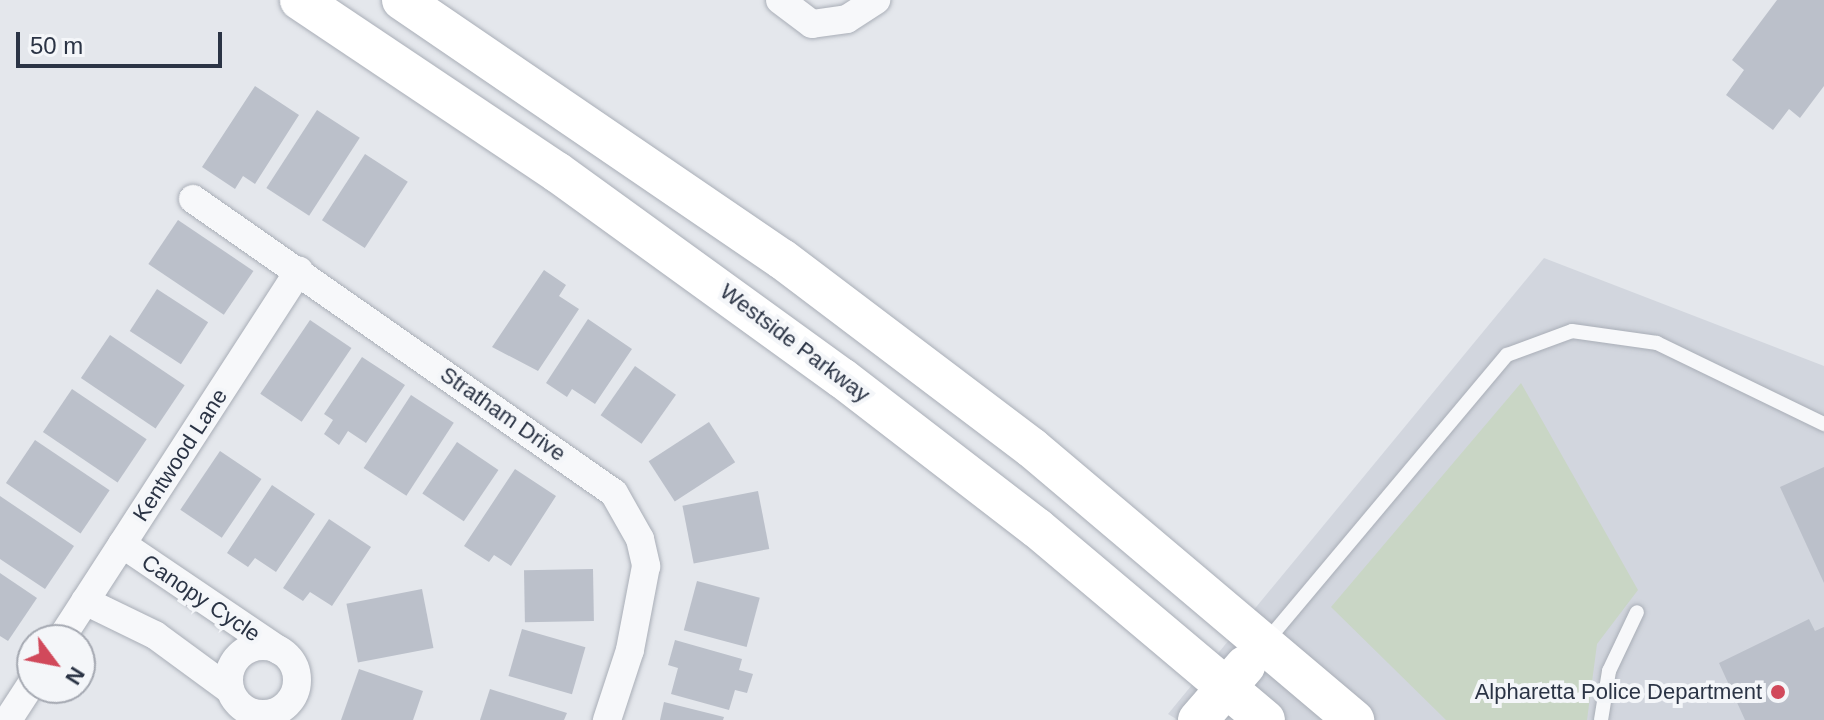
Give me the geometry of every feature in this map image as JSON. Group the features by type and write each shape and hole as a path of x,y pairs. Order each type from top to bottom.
{"main road":[{"name":"Westside Parkway","path":"300,0 557,172 831,369 1025,519 1265,720"},
{"path":"402,0 782,259 1032,448 1266,642 1354,720"},
{"path":"1198,720 1266,642"}],"street":[{"path":"780,0 812,24 847,19 876,0"},
{"name":"Stratham Drive","path":"193,199 299,270 614,493 640,539 646,566 630,650 607,720"},
{"name":"Kentwood Lane","path":"70,624 299,270"},
{"name":"Canopy Cycle","path":"85,601 155,635 230,690 239,705 253,713 269,714 284,707 297,678 281,651 122,544"},
{"name":"Canopy Cycle","path":"230,690 236,659 249,649 281,651"}],"lane":[{"path":"1266,642 1507,355 1572,331 1657,343 1824,424"},
{"path":"1601,720 1609,671 1637,612"}],"shaded area":[{"path":"1544,258 1824,366 1824,720 1178,720 1168,714"}],"green space":[{"path":"1521,383 1638,590 1597,644 1587,720 1446,720 1331,607"}],"building":[{"path":"1777,0 1824,0 1824,86 1800,118 1789,109 1773,130 1726,95 1744,70 1732,60"},
{"path":"255,86 299,115 255,184 243,176 235,189 202,167"},
{"path":"317,110 360,138 309,216 266,188"},
{"path":"365,154 408,182 365,248 322,220"},
{"path":"178,220 253,271 224,315 148,264"},
{"path":"544,270 566,285 559,296 579,309 538,371 492,347"},
{"path":"157,289 208,322 181,364 130,331"},
{"path":"588,319 632,349 595,404 572,389 567,397 546,383"},
{"path":"310,320 351,348 302,422 260,394"},
{"path":"110,335 185,385 156,428 81,378"},
{"path":"362,357 405,385 366,443 348,431 339,445 324,434 333,420 324,414"},
{"path":"635,366 676,395 642,444 601,415"},
{"path":"72,389 147,439 118,482 43,432"},
{"path":"411,395 454,423 406,496 364,468"},
{"path":"709,422 735,462 675,501 649,461"},
{"path":"35,440 110,490 81,533 6,483"},
{"path":"457,442 498,470 464,521 422,493"},
{"path":"220,451 261,479 222,538 180,510"},
{"path":"1824,467 1824,583 1780,487"},
{"path":"515,469 556,496 511,566 494,555 489,562 464,546"},
{"path":"272,485 315,514 276,572 255,558 248,567 227,553"},
{"path":"758,491 769,549 694,564 682,506"},
{"path":"0,496 74,546 45,589 0,559"},
{"path":"329,519 371,547 332,606 310,592 303,601 283,588"},
{"path":"593,569 594,621 525,622 524,570"},
{"path":"0,573 37,598 19,624 16,624 8,641 0,636"},
{"path":"697,581 760,598 747,647 684,630"},
{"path":"422,589 433,648 358,663 346,604"},
{"name":"Alpharetta Police Department","path":"1809,619 1815,631 1824,627 1824,720 1745,720 1719,663"},
{"path":"522,629 585,647 572,694 508,676"},
{"path":"675,640 742,659 739,670 753,674 747,693 735,690 729,710 671,694 678,668 668,665"},
{"path":"359,669 423,691 413,720 341,720"},
{"path":"490,689 567,713 564,720 480,720"},
{"path":"664,702 724,717 723,720 660,720"}],"place":[{"name":"Alpharetta Police Department","path":"1778,692"}]}
